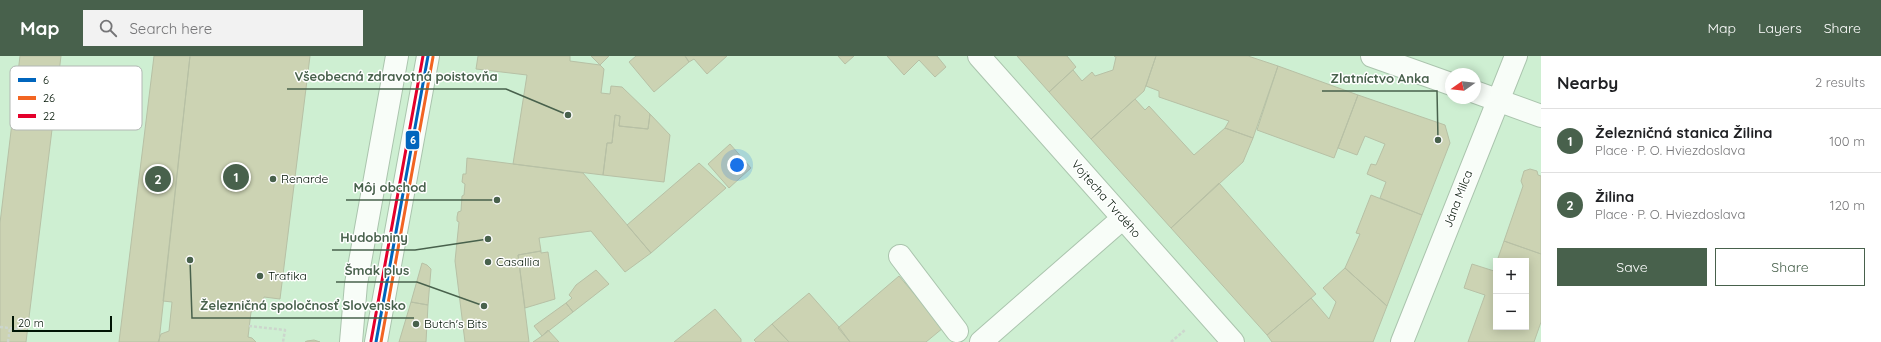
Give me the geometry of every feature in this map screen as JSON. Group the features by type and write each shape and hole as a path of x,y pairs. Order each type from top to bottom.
{"street":[{"path":"351,342 356,284 397,56"},
{"path":"376,342 428,56"},
{"name":"Vojtecha Tvrdého","path":"979,56 1233,342"},
{"path":"1372,56 1445,82"},
{"name":"Jána Milca","path":"1402,342 1483,135 1516,56"},
{"path":"1481,94 1541,116"},
{"path":"981,342 1123,218"},
{"path":"900,256 957,331"}],"path":[{"path":"249,326 285,330 283,342"},
{"path":"0,327 27,330"},
{"path":"1171,342 1188,327"},
{"path":"8,342 10,328"}],"building":[{"path":"20,56 61,56 60,66 19,66"},
{"path":"154,56 190,56 159,342 119,342"},
{"path":"190,56 310,56 280,299 264,297 262,306 251,312 248,337 252,338 256,342 158,342 161,334 169,331 172,302 163,301"},
{"path":"478,56 570,56 570,61 600,65 604,69 601,93 610,94 611,86 622,87 650,114 648,129 619,126 620,116 615,115 612,143 607,143 603,175 513,164 527,75 476,69"},
{"path":"591,56 609,56 600,65"},
{"path":"636,56 685,56 689,62 654,92 629,62"},
{"path":"685,56 727,56 707,74 694,59 689,62"},
{"path":"838,56 854,56 845,64"},
{"path":"887,56 937,56 946,67 935,77 919,60 904,75"},
{"path":"1017,56 1067,56 1076,67 1049,92"},
{"path":"1114,56 1156,56 1144,91 1091,139 1049,92 1073,70 1082,81 1092,72 1095,76 1113,70 1116,57"},
{"path":"1156,56 1248,56 1278,66 1253,138 1225,128 1229,121 1159,97 1159,91 1146,86"},
{"path":"1278,66 1358,95 1334,158 1257,130"},
{"path":"1358,95 1445,125 1450,143 1422,215 1380,198 1386,182 1367,174 1371,164 1376,165 1385,144 1365,136 1357,155 1338,148"},
{"path":"1135,99 1145,110 1149,106 1194,155 1225,128 1253,138 1243,162 1171,228 1091,139"},
{"path":"650,114 670,135 664,182 603,175 607,143 612,143 615,115 620,116 619,126 648,129"},
{"path":"11,130 52,130 26,342 0,342 0,223"},
{"path":"730,144 751,168 729,188 708,164"},
{"path":"467,158 583,173 651,253 625,272 591,231 539,238 541,251 518,255 529,342 465,342 455,261 459,222 457,221 457,217 458,212 461,211 462,196 464,195 465,184 462,182 463,174 466,174"},
{"path":"699,163 726,188 651,253 627,225"},
{"path":"1530,169 1537,171 1538,175 1541,176 1541,254 1504,241 1523,186 1521,181 1524,171"},
{"path":"1219,183 1316,294 1267,335 1171,228"},
{"path":"1371,195 1422,215 1387,306 1345,268 1360,234 1356,233"},
{"path":"1504,241 1541,254 1541,322 1534,342 1468,342 1485,295 1464,288 1472,264 1493,271 1493,330 1529,330 1529,258 1498,258"},
{"path":"541,251 541,253 548,252 555,299 525,308 518,255"},
{"path":"422,263 431,269 428,305 411,302"},
{"path":"1345,268 1387,306 1373,342 1272,342 1267,335 1311,298 1329,319 1336,302 1323,288"},
{"path":"596,270 609,284 573,312 566,303 572,298 569,295 576,285"},
{"path":"899,276 943,328 926,342 850,342 838,328"},
{"path":"809,293 850,342 789,342 772,324"},
{"name":"Butch's Bits","path":"411,302 428,305 426,342 399,342"},
{"path":"566,303 573,312 542,336 534,326"},
{"path":"715,309 741,339 741,342 674,342"},
{"path":"772,324 789,342 756,342 754,340"},
{"path":"548,330 559,342 533,342 542,336"},
{"path":"314,340 320,342 305,342 307,341"}],"transit line":[{"name":"22","path":"371,341 423,56"},
{"name":"6","path":"376,342 428,56"},
{"name":"26","path":"381,342 433,57"}],"place":[{"name":"Všeobecná zdravotná poistovňa","path":"568,115"},
{"name":"Zlatníctvo Anka","path":"1438,140"},
{"name":"Železničná stanica Žilina","path":"236,177"},
{"name":"Žilina","path":"158,179"},
{"name":"Renarde","path":"273,179"},
{"name":"Môj obchod","path":"497,200"},
{"name":"Hudobniny","path":"488,239"},
{"name":"Železničná spoločnosť Slovensko","path":"190,260"},
{"name":"Casallia","path":"488,262"},
{"name":"Trafika","path":"260,276"},
{"name":"Šmak plus","path":"484,306"},
{"name":"Butch's Bits","path":"416,324"}]}
